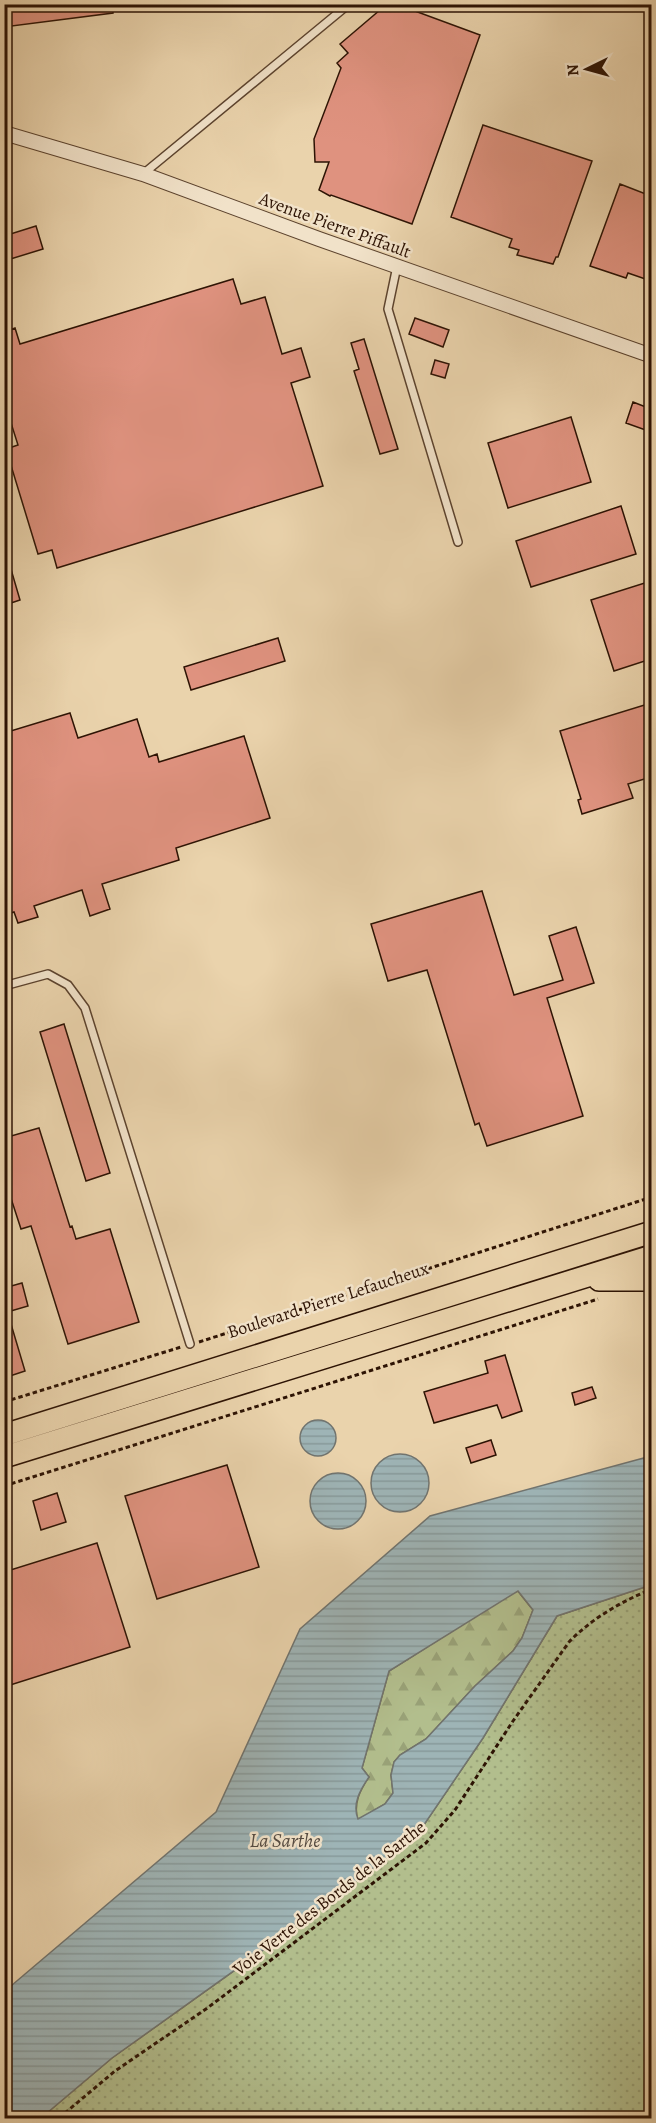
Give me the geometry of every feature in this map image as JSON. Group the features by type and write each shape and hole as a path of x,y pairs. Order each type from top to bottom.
{"main road":[{"name":"Boulevard Pierre Lefaucheux","path":"4,1435 651,1232"},
{"path":"4,1456 651,1256"},
{"path":"563,1282 631,1278 651,1280"}],"street":[{"name":"Avenue Pierre Piffault","path":"4,133 143,174 651,356"}],"lane":[{"path":"143,174 349,4"},
{"path":"397,266 388,309 458,542"},
{"path":"4,986 48,974 68,985 85,1008 190,1344"}],"path":[{"name":"Boulevard Pierre Lefaucheux","path":"4,1402 651,1197"},
{"path":"4,1486 601,1298"},
{"name":"Voie Verte des Bords de la Sarthe","path":"59,2118 115,2071 206,2009 426,1844 455,1810 569,1642 601,1616 651,1589"}],"green space":[{"path":"651,1585 651,2118 41,2118 112,2058 298,1925 417,1835 483,1738 557,1616"},
{"path":"517,1590 533,1610 522,1638 513,1651 475,1686 426,1739 400,1755 394,1762 391,1775 393,1793 385,1804 358,1820 356,1808 358,1797 369,1777 362,1768 389,1671"}],"water":[{"path":"318,1420 331,1425 336,1438 331,1451 318,1456 305,1451 300,1438 305,1425"},
{"path":"400,1454 411,1456 424,1467 429,1483 427,1494 416,1507 400,1512 389,1510 376,1499 371,1483 373,1472 384,1459"},
{"name":"La Sarthe","path":"651,1456 651,1585 557,1616 483,1738 417,1835 298,1925 112,2058 41,2118 5,2118 5,1991 216,1812 300,1629 430,1516","holes":["518,1591 533,1610 522,1638 513,1651 475,1686 426,1739 400,1755 394,1762 391,1775 393,1793 385,1804 358,1819 356,1803 369,1777 362,1768 389,1671"]},
{"path":"338,1473 353,1478 361,1486 366,1501 361,1516 353,1524 338,1529 323,1524 315,1516 310,1501 315,1486 323,1478"}],"building":[{"path":"4,4 113,4 113,13 4,27"},
{"path":"387,4 396,4 480,35 412,224 330,196 319,190 329,162 315,162 314,139 341,68 337,63 348,53 340,44"},
{"path":"483,125 592,161 558,257 553,264 517,255 519,250 509,247 512,239 451,217"},
{"path":"620,184 651,196 651,207 645,226 651,227 651,281 628,273 626,278 590,266"},
{"path":"36,226 43,249 4,261 4,236"},
{"path":"233,279 241,304 265,297 282,354 301,348 310,377 291,383 323,486 57,568 52,550 38,554 6,449 18,445 4,401 4,332 15,328 20,344"},
{"path":"415,318 449,330 443,347 409,334"},
{"path":"364,339 398,449 380,454 354,371 359,369 351,343"},
{"path":"435,360 449,364 445,378 431,374"},
{"path":"633,402 651,409 651,432 626,423"},
{"path":"571,417 591,482 508,508 488,443"},
{"path":"621,506 636,554 531,587 516,541"},
{"path":"4,559 8,559 20,600 8,604 4,591"},
{"path":"651,581 651,659 614,671 591,600"},
{"path":"278,638 285,661 191,690 184,667"},
{"path":"651,703 651,777 628,784 633,798 582,814 578,800 581,799 560,731"},
{"path":"70,713 78,738 137,719 149,757 157,754 159,762 244,736 270,818 176,848 179,860 102,884 110,909 90,916 82,890 34,906 38,917 18,923 14,912 4,915 4,733"},
{"path":"482,891 514,995 563,980 549,936 576,927 594,983 547,998 583,1116 487,1146 479,1123 475,1125 427,970 388,981 371,924"},
{"path":"64,1024 110,1173 86,1181 40,1032"},
{"path":"39,1128 70,1227 72,1226 76,1239 110,1229 139,1322 68,1344 31,1226 21,1229 4,1177 4,1138"},
{"path":"22,1283 28,1306 4,1313 4,1288"},
{"path":"8,1314 25,1371 4,1378 4,1315"},
{"path":"505,1355 522,1411 502,1418 497,1405 434,1423 424,1392 488,1373 485,1361"},
{"path":"592,1387 596,1398 575,1405 572,1393"},
{"path":"491,1440 496,1455 471,1463 466,1448"},
{"path":"227,1465 259,1567 157,1599 125,1496"},
{"path":"57,1493 66,1522 41,1530 33,1501"},
{"path":"97,1543 130,1647 4,1687 4,1572"}]}
